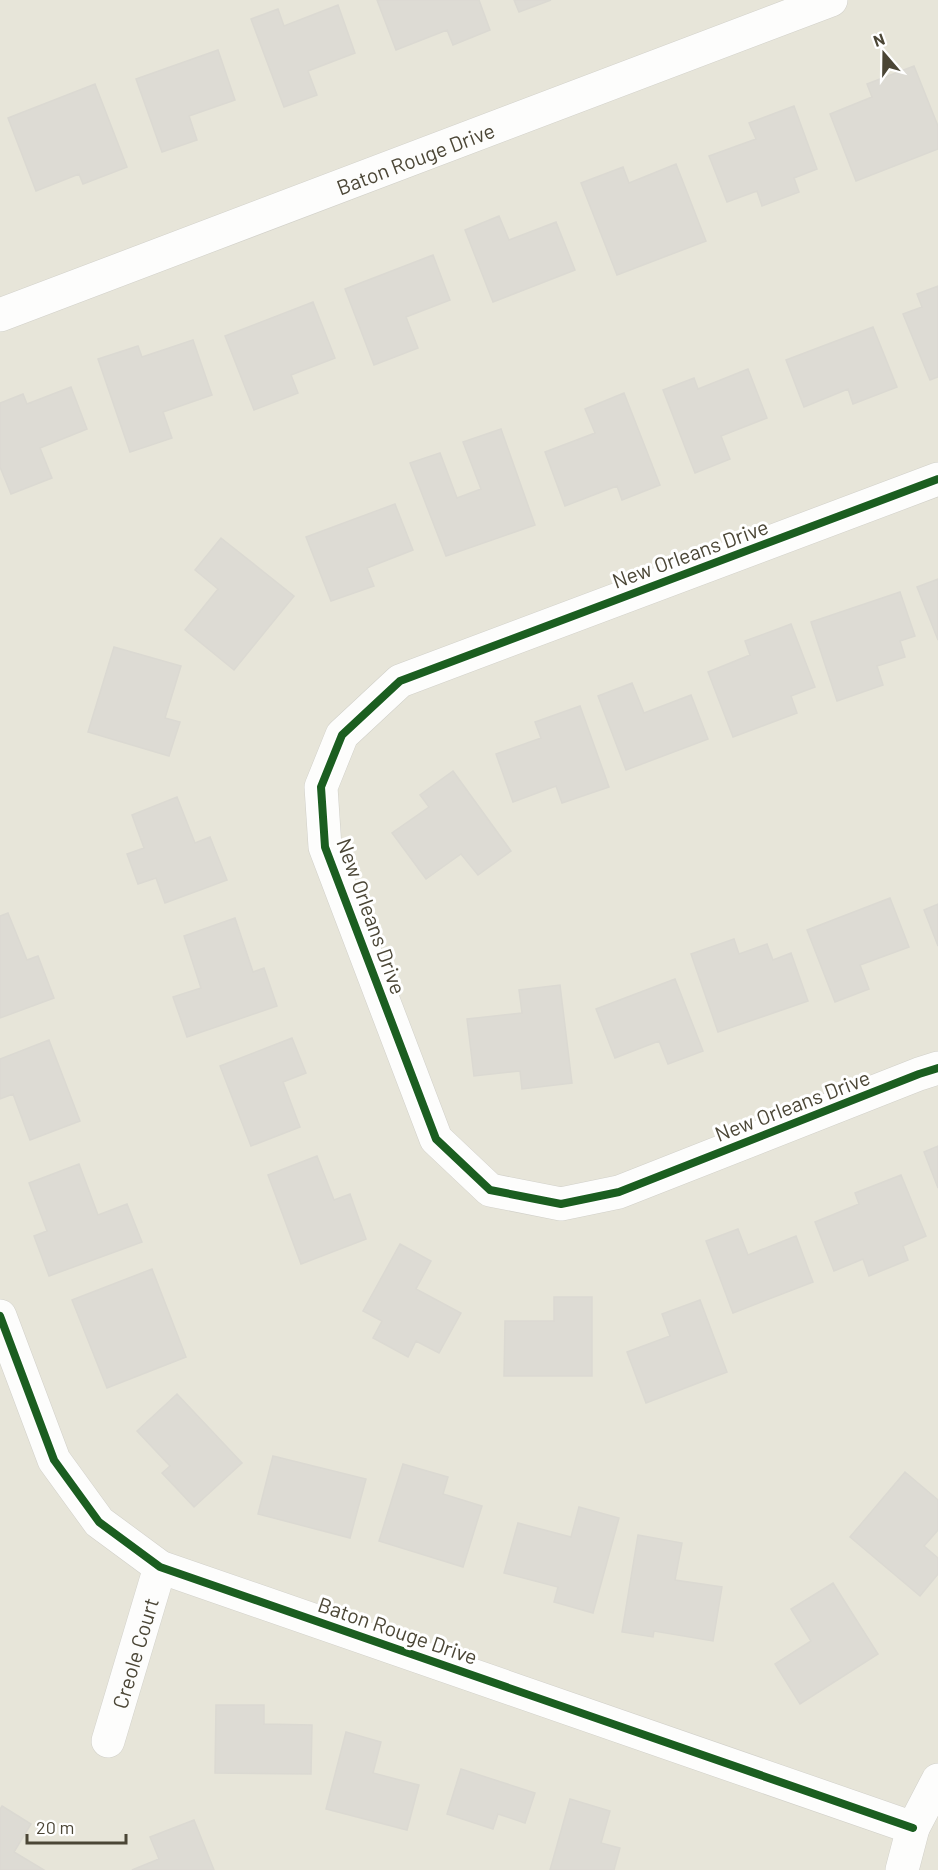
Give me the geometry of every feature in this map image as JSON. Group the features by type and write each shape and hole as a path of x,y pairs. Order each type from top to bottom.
{"street":[{"name":"Baton Rouge Drive","path":"0,315 831,0"},
{"name":"New Orleans Drive","path":"938,479 399,681 342,735 321,787 325,848 436,1139 490,1190 561,1204 619,1192 938,1068"},
{"name":"Baton Rouge Drive","path":"0,1316 54,1460 99,1522 160,1567 913,1828"},
{"name":"Creole Court","path":"108,1741 160,1567"},
{"path":"902,1870 913,1828 938,1780"}],"shaded area":[{"path":"0,0 938,0 938,1870 0,1870"}],"building":[{"path":"377,0 479,0 490,30 453,45 447,30 396,50"},
{"path":"514,0 551,0 519,12"},
{"path":"338,5 355,53 308,71 317,95 284,107 251,19 278,9 284,26"},
{"path":"218,50 235,100 189,116 197,140 162,152 136,79"},
{"path":"914,66 938,126 938,149 856,181 830,114 872,97 867,84"},
{"path":"95,84 127,167 83,184 79,174 36,191 8,118"},
{"path":"794,106 817,169 794,178 799,192 762,206 757,191 727,202 709,156 756,139 749,123"},
{"path":"676,164 706,241 617,275 581,183 623,167 629,183"},
{"path":"499,216 509,240 556,222 575,270 493,302 465,230"},
{"path":"433,255 450,300 406,317 418,348 374,365 345,289"},
{"path":"938,286 938,377 930,380 903,314 922,307 917,294"},
{"path":"313,302 335,358 291,375 298,393 254,410 225,336"},
{"path":"873,327 897,387 853,404 848,389 804,407 786,360"},
{"path":"193,340 212,395 163,412 172,438 130,452 98,359 138,346 142,357"},
{"path":"748,369 767,418 721,436 730,459 695,473 663,390 694,378 698,389"},
{"path":"71,387 87,429 40,448 52,478 11,494 0,467 0,403 23,394 27,404"},
{"path":"624,393 660,485 622,500 617,486 565,506 545,452 595,433 585,409"},
{"path":"501,429 535,525 446,556 410,463 440,453 457,498 481,489 463,442"},
{"path":"395,504 413,550 367,568 374,586 331,601 306,537"},
{"path":"221,538 294,596 234,670 185,630 218,589 195,570"},
{"path":"938,579 938,640 917,587"},
{"path":"900,592 915,636 900,641 905,657 877,666 883,685 837,701 811,622"},
{"path":"791,624 815,687 791,696 797,713 733,737 708,672 750,655 745,641"},
{"path":"114,647 181,666 165,718 180,722 169,756 88,732"},
{"path":"632,683 644,713 691,695 708,739 626,770 598,696"},
{"path":"580,706 609,787 562,803 556,786 513,802 496,754 541,738 535,722"},
{"path":"453,771 511,851 478,875 461,854 426,879 392,833 429,807 420,795"},
{"path":"177,797 195,843 210,837 227,880 165,903 156,878 138,884 127,854 144,848 132,815"},
{"path":"890,898 909,947 860,965 869,989 835,1002 807,930"},
{"path":"938,904 938,946 924,910"},
{"path":"8,913 27,960 38,956 54,998 0,1018 0,916"},
{"path":"235,918 253,972 264,968 277,1006 187,1037 173,997 201,988 184,936"},
{"path":"734,939 739,954 767,944 773,960 791,953 808,1001 718,1032 691,954"},
{"path":"675,979 703,1051 668,1064 659,1041 615,1058 596,1009"},
{"path":"560,985 572,1083 522,1089 520,1071 474,1076 467,1019 522,1013 519,990"},
{"path":"292,1038 306,1073 283,1082 300,1127 251,1146 220,1066"},
{"path":"49,1040 80,1121 30,1140 13,1094 0,1099 0,1059"},
{"path":"938,1146 938,1188 924,1152"},
{"path":"317,1156 334,1200 350,1194 366,1239 301,1264 268,1175"},
{"path":"79,1164 98,1215 127,1204 142,1242 49,1276 34,1236 47,1231 29,1183"},
{"path":"901,1175 926,1236 903,1246 908,1260 869,1276 863,1259 834,1271 815,1222 859,1204 855,1193"},
{"path":"738,1229 748,1255 796,1236 813,1282 733,1313 706,1241"},
{"path":"400,1244 431,1261 416,1289 461,1313 439,1353 416,1341 408,1357 373,1338 382,1321 363,1311"},
{"path":"152,1269 186,1357 107,1388 72,1300"},
{"path":"554,1297 592,1297 592,1376 504,1376 505,1321 554,1321"},
{"path":"700,1300 727,1372 646,1403 627,1352 670,1336 662,1314"},
{"path":"177,1394 242,1463 194,1507 162,1473 170,1466 137,1431"},
{"path":"273,1456 366,1479 350,1538 258,1514"},
{"path":"403,1464 448,1477 443,1494 482,1506 463,1567 379,1541"},
{"path":"905,1472 938,1500 938,1530 924,1546 938,1558 938,1574 920,1596 850,1537"},
{"path":"579,1507 619,1518 593,1613 554,1602 558,1587 504,1573 518,1523 571,1537"},
{"path":"638,1535 682,1543 675,1580 722,1587 713,1641 654,1631 653,1637 622,1632"},
{"path":"833,1583 878,1654 800,1704 775,1664 811,1641 791,1609"},
{"path":"216,1705 264,1705 264,1724 312,1725 311,1774 215,1773"},
{"path":"346,1732 381,1742 373,1773 419,1785 407,1830 326,1809"},
{"path":"461,1769 535,1793 525,1823 498,1814 493,1829 447,1814"},
{"path":"570,1799 610,1811 601,1843 620,1848 614,1870 550,1870"},
{"path":"2,1806 31,1824 14,1852 44,1870 0,1870 0,1809"},
{"path":"194,1820 214,1870 132,1870 159,1859 150,1837"}],"cycle path":[{"path":"938,479 400,681 342,735 321,787 325,847 436,1139 490,1190 561,1204 619,1192 938,1068"},
{"path":"0,1316 54,1460 99,1522 160,1567 913,1828"}]}
